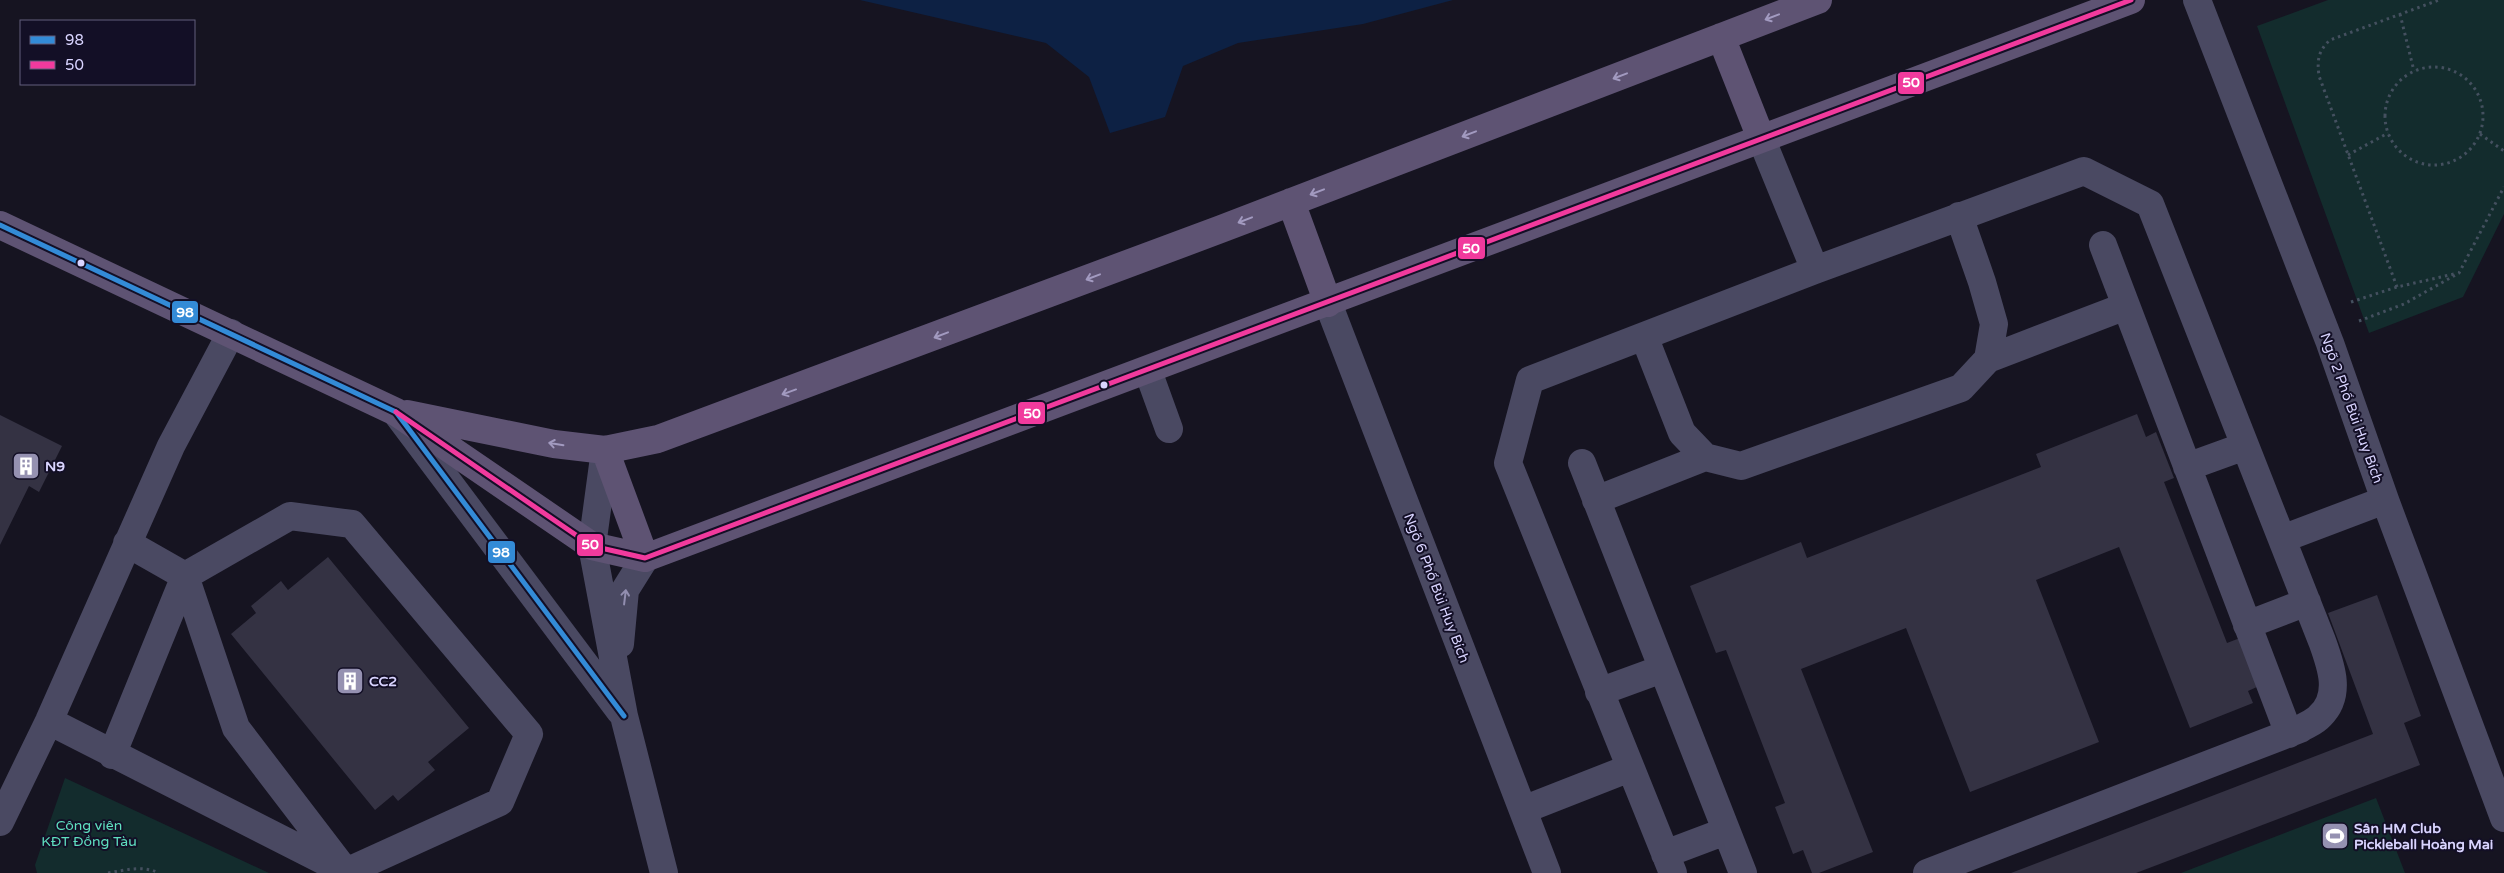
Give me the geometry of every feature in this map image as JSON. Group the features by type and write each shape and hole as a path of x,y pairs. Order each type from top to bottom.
{"main road":[{"path":"396,412 554,444 605,450 658,439 1291,202 1818,0"},
{"path":"0,225 396,412 592,546 645,558 1148,371 1761,138 2131,0"},
{"path":"1721,37 1761,138"},
{"path":"1291,202 1328,303"},
{"path":"605,450 645,558"}],"street":[{"name":"Ngõ 2 Phố Bùi Huy Bích","path":"2197,0 2322,323 2385,500 2504,818"},
{"path":"1761,138 1815,270"},
{"path":"1726,831 1669,864 1508,463 1530,380 1815,270 2084,172 2150,204 2307,602 2333,673 2332,698 2320,716 2289,734 1927,873"},
{"path":"1959,216 1982,282 1994,324 1988,359"},
{"path":"2103,245 2289,734"},
{"name":"Ngõ 6 Phố Bùi Huy Bích","path":"1328,303 1547,873"},
{"path":"1644,336 1667,401 1682,433 1705,457 1741,466 1961,388 1988,359 2126,306"},
{"path":"0,822 49,721 171,446 231,333"},
{"path":"1148,371 1169,429"},
{"path":"396,412 624,716"},
{"path":"2187,467 2245,446"},
{"path":"605,450 592,546 624,716 664,873"},
{"path":"1596,500 1705,457"},
{"path":"1582,463 1743,873"},
{"path":"2282,540 2385,500"},
{"path":"112,755 185,576 290,516 352,524 530,734 500,802 346,872"},
{"path":"127,543 185,576 236,728 346,872"},
{"path":"624,716 620,648 625,590 645,558"},
{"path":"2247,626 2307,602"},
{"path":"1600,692 1662,669"},
{"path":"49,721 112,755 346,872"},
{"path":"1523,810 1630,768"}],"path":[{"path":"2398,287 2319,76 2317,60 2321,49 2330,40 2439,0"},
{"path":"2400,14 2414,71"},
{"path":"2430,67 2446,69 2461,75 2473,87 2481,101 2483,117 2480,134 2470,150 2454,162 2434,165 2415,161 2398,150 2388,132 2387,104 2392,91 2402,79 2414,71 2430,67"},
{"path":"2348,155 2388,132"},
{"path":"2480,134 2504,152"},
{"path":"2322,323 2404,304 2459,273 2504,187"},
{"path":"2322,323 2398,287 2459,273"},
{"path":"108,873 139,868 150,869 159,873"}],"green space":[{"path":"2328,0 2504,0 2504,214 2463,297 2369,333 2257,26"},
{"name":"Công viên KĐT Đồng Tàu","path":"65,778 269,873 37,873 35,865"},
{"name":"Sân HM Club Pickleball Hoàng Mai","path":"2376,798 2405,873 2181,873"}],"water":[{"path":"860,0 1453,0 1363,24 1238,43 1183,66 1165,117 1110,133 1089,77 1046,43"}],"building":[{"path":"2137,414 2146,437 2156,432 2174,478 2164,482 2227,643 2240,638 2259,686 2248,691 2253,703 2190,728 2119,547 2036,580 2099,742 1970,792 1906,628 1801,669 1873,852 1819,873 1812,873 1803,850 1793,854 1775,807 1785,803 1726,650 1716,653 1690,586 1801,542 1807,558 2041,467 2036,454"},
{"name":"N9","path":"0,415 62,446 39,492 29,486 0,545"},
{"name":"CC2","path":"328,557 469,728 428,762 435,770 398,801 393,795 375,810 231,634 256,613 251,606 281,581 288,590"},
{"path":"2377,595 2421,716 2404,723 2420,765 2136,873 2011,873 2373,734 2328,613"}],"transit line":[{"name":"50","path":"396,412 592,546 645,558 2131,0"},
{"name":"98","path":"0,225 396,412 624,716"}],"place":[{"name":"N9","path":"26,466"},
{"name":"CC2","path":"350,681"},
{"name":"Sân HM Club Pickleball Hoàng Mai","path":"2335,836"}]}
